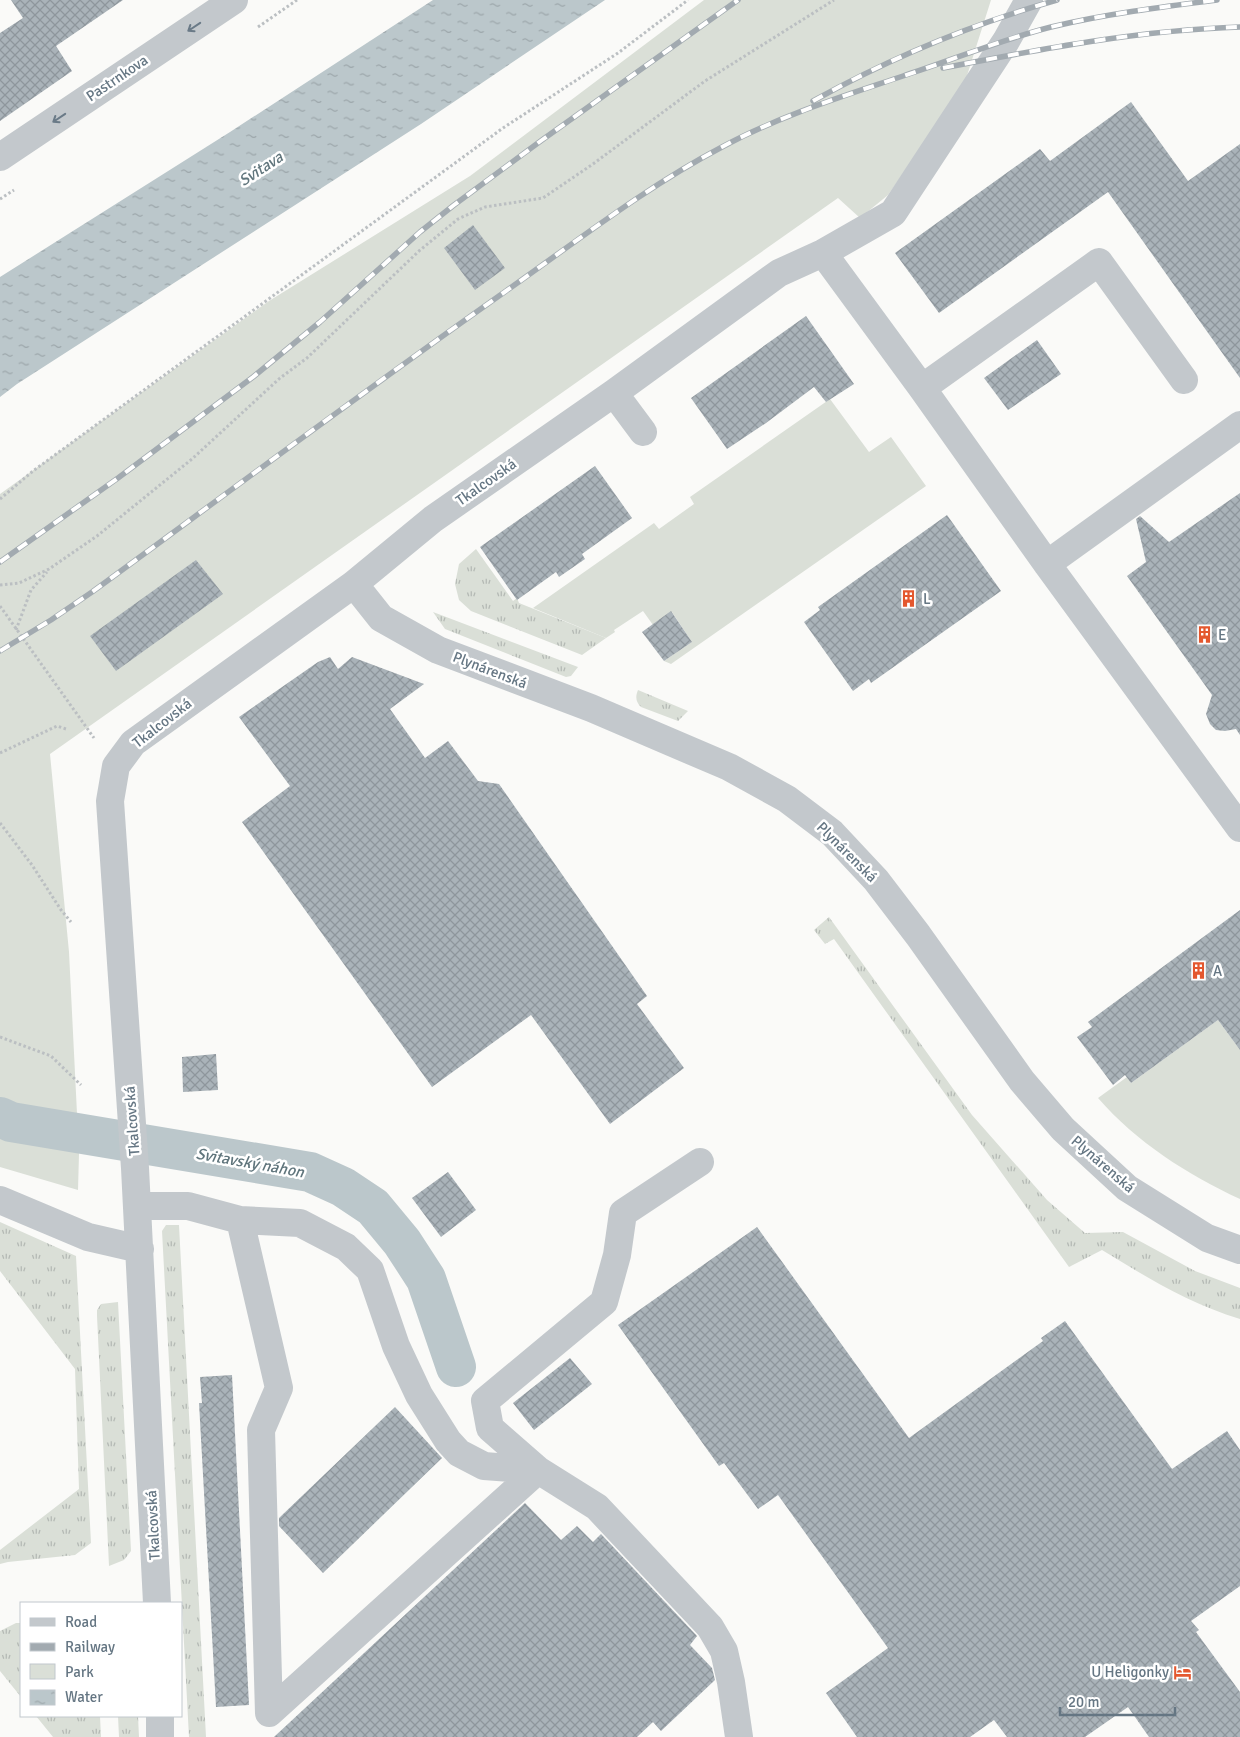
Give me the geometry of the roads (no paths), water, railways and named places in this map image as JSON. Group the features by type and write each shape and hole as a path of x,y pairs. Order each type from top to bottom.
{"street":[{"name":"Pastrnkova","path":"0,157 234,0"},
{"name":"Tkalcovská","path":"157,1602 140,1249 110,801 116,766 133,743 354,584 434,519 614,393 779,273 823,252 893,213 1006,40 1029,0"},
{"path":"823,252 1047,564 1240,828"},
{"path":"922,388 1099,262 1184,380"},
{"path":"614,393 643,432"},
{"path":"1047,564 1240,425"},
{"name":"Plynárenská","path":"354,584 381,618 438,650 591,708 729,766 787,799 832,833 876,880 918,935 1022,1081 1063,1129 1127,1188 1206,1238 1240,1250"},
{"path":"700,1162 623,1213 617,1255 604,1302 485,1401 490,1428 538,1470 597,1507 710,1627 724,1651 731,1682 739,1737"},
{"path":"0,1200 88,1236 140,1249"},
{"path":"137,1206 188,1206 240,1220 300,1223 346,1247 370,1270 396,1346 419,1395 448,1441 460,1453 484,1466 538,1470"},
{"path":"240,1220 279,1388 261,1430 269,1713 538,1470"},
{"path":"160,1717 160,1737"}],"water":[{"name":"Svitava","path":"433,0 605,0 421,124 17,384 0,397 0,277 230,132"}],"waterway":[{"name":"Svitavský náhon","path":"0,1117 11,1122 310,1172 343,1187 373,1207 402,1242 426,1279 456,1367"}],"railway":[{"path":"0,562 118,478 253,377 320,322 420,232 454,205 738,0"},
{"path":"813,101 872,70 932,43 1025,9 1057,0"},
{"path":"0,651 92,592 402,365 612,215 666,179 722,147 766,126 811,108 1032,32 1071,22 1217,0"},
{"path":"943,68 1054,47 1128,36 1240,27"}],"place":[{"name":"L","path":"909,599"},
{"name":"E","path":"1204,635"},
{"name":"A","path":"1199,971"},
{"name":"U Heligonky","path":"1183,1672"}]}
